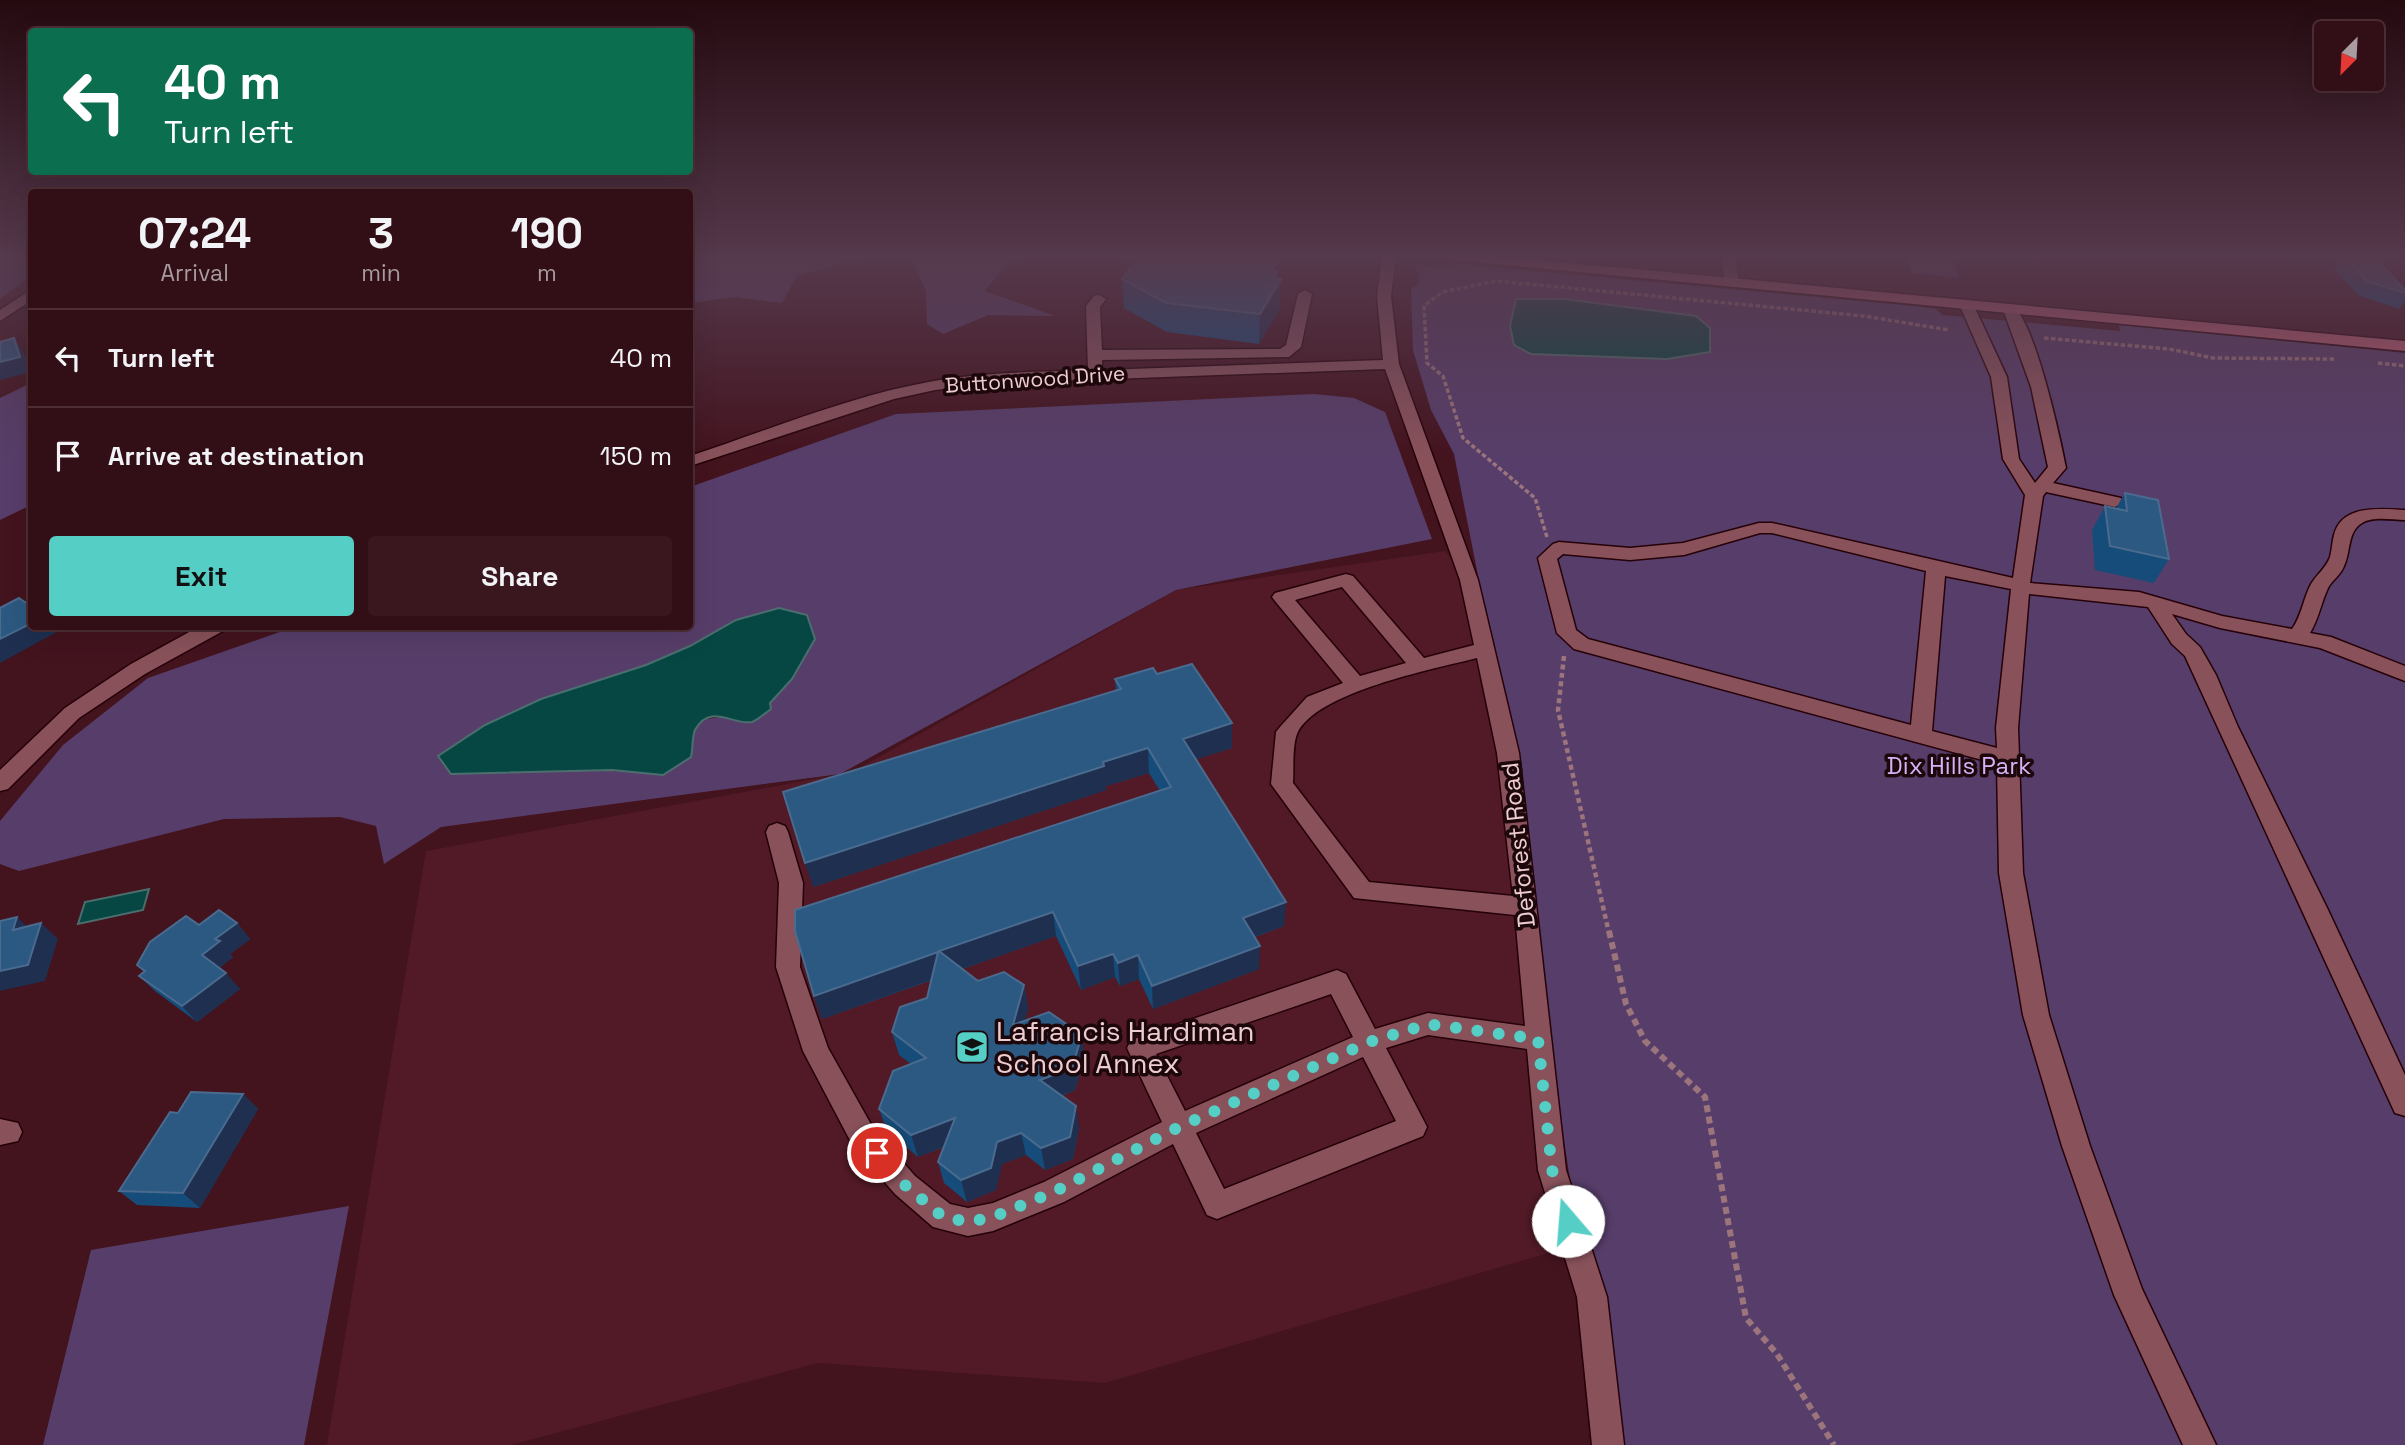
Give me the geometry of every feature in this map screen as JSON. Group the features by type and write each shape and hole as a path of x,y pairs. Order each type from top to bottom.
{"main road":[{"path":"2164,323 2405,346"}],"street":[{"path":"1093,323 1095,374"},
{"path":"1094,355 1284,354 1293,347 1298,323"},
{"name":"Deforest Road","path":"1387,323 1391,364 1469,580 1508,753 1552,1170 1592,1297 1608,1445"},
{"path":"1975,323 1999,377 2011,459 2038,491 2115,502"},
{"path":"2017,323 2027,345 2050,423 2057,468 2038,491 2007,728 2011,873 2036,1015 2076,1146 2129,1295 2200,1445"},
{"name":"Buttonwood Drive","path":"693,460 828,414 924,387 1000,378 1391,364"},
{"path":"2297,637 2309,619 2320,584 2334,569 2340,555 2343,533 2353,521 2367,514 2405,515"},
{"path":"2008,759 1581,644 1567,633 1547,558 1559,548 1630,554 1684,550 1759,528 1772,527 1936,568 2026,587 2139,597 2220,622 2324,642 2405,674"},
{"path":"1921,735 1936,568"},
{"path":"1356,685 1282,597 1346,580 1420,666"},
{"path":"2154,602 2179,639 2193,652 2206,675 2227,727 2316,910 2405,1104"},
{"path":"0,783 72,713 138,669 209,630"},
{"path":"1486,649 1377,677 1314,702 1287,732 1282,784 1362,891 1526,907"},
{"path":"777,832 792,883 788,967 816,1051 863,1137 905,1185 943,1217 968,1222 993,1217 1054,1192 1179,1127 1369,1042 1428,1024 1538,1039"},
{"path":"1337,981 1413,1127 1217,1205 1179,1127 1140,1048 1337,981"}],"path":[{"path":"1425,323 1427,363 1443,376 1463,438 1535,498 1552,552"},
{"path":"1909,323 1949,330"},
{"path":"2039,338 2169,349 2213,358 2345,360"},
{"path":"2369,363 2405,366"},
{"path":"1564,656 1558,710 1626,1004 1644,1041 1705,1097 1746,1318 1777,1354 1834,1445"}],"shaded area":[{"name":"Lafrancis Hardiman School Annex","path":"1445,551 1481,591 1579,1244 1105,1383 818,1363 511,1445 327,1445 426,851 852,772 1176,590"}],"green space":[{"path":"927,323 968,323 943,334"},
{"name":"Dix Hills Park","path":"1412,323 2036,323 2120,331 2119,325 2405,353 2405,1445 1610,1445 1481,591 1454,454 1431,410 1413,350"},
{"path":"28,384 28,506 0,520 0,398"},
{"path":"1314,394 1354,398 1385,412 1432,539 1176,590 840,774 441,827 384,864 376,826 340,817 224,819 19,871 0,864 0,821 63,745 148,678 285,630 693,630 693,486 896,414","holes":["815,639 791,677 765,704 739,721 729,716 706,719 639,773 612,770 451,774 485,725 541,699 646,665 690,646"]},
{"path":"349,1206 304,1445 43,1445 91,1250"}],"water":[{"path":"1511,323 1705,323 1710,328 1710,352 1667,359 1531,354 1514,345"},
{"path":"779,608 807,615 815,639 792,679 770,703 771,709 752,722 715,716 701,722 694,733 691,757 663,775 612,770 451,774 438,756 485,725 541,699 646,665 690,646 736,620"},
{"path":"149,889 143,910 78,924 85,902"}],"building":[{"path":"14,338 20,357 0,362 0,342"},
{"path":"2125,493 2158,500 2169,559 2110,546 2105,506 2127,511"},
{"path":"19,598 28,604 28,625 0,639 0,608"},
{"path":"1192,664 1232,723 1183,739 1286,902 1243,918 1260,946 1152,986 1138,955 1118,963 1113,954 1078,966 1053,912 939,951 978,981 1004,972 1024,985 1013,1025 1049,1012 1082,1035 1072,1068 1040,1080 1076,1106 1070,1137 1041,1148 1021,1133 997,1142 991,1168 961,1180 938,1162 955,1118 911,1135 879,1109 893,1071 926,1058 892,1032 900,1007 927,998 938,952 814,996 795,931 795,910 1171,787 1148,748 1103,762 1104,766 805,863 783,792 1121,689 1115,679 1153,668 1157,674"},
{"path":"219,910 237,923 215,939 220,941 202,955 226,973 182,1006 139,976 145,971 137,965 150,942 186,916 199,925"},
{"path":"17,917 13,930 41,923 28,965 0,971 0,921"},
{"path":"191,1092 243,1094 183,1193 119,1191 170,1112 178,1113"}],"place":[{"name":"Lafrancis Hardiman School Annex","path":"972,1047"}],"route":[{"path":"877,1153 905,1185 943,1217 968,1222 993,1217 1054,1192 1179,1127 1369,1042 1428,1024 1538,1039 1552,1170 1568,1221"}]}
